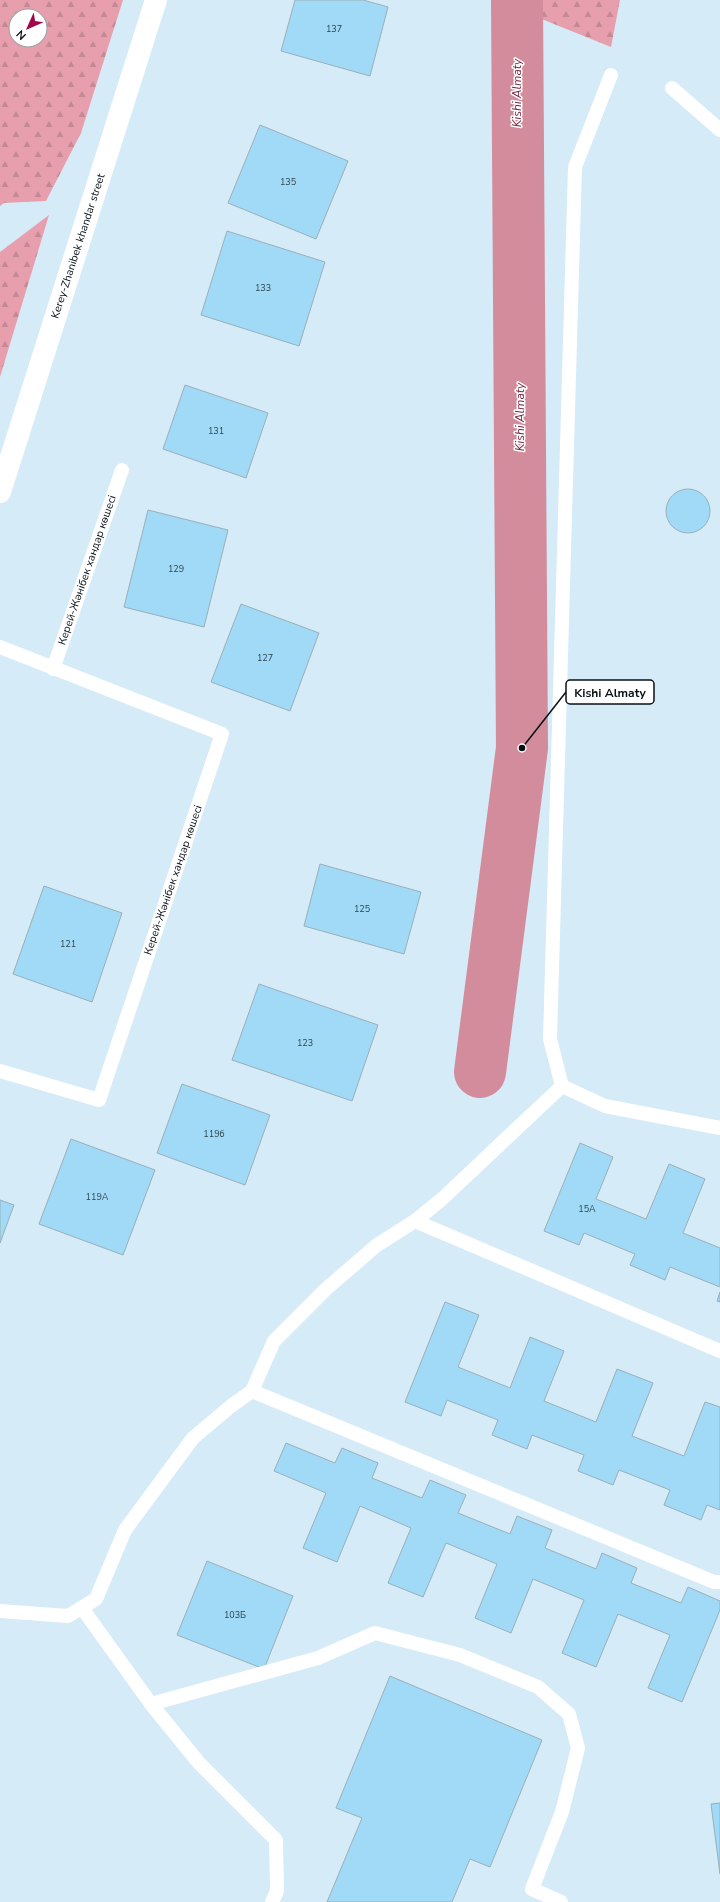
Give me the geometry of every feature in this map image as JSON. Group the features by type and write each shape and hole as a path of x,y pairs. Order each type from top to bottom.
{"main road":[{"name":"Kerey-Zhanibek khandar street","path":"0,492 156,0"}],"lane":[{"path":"562,1086 550,1039 575,167 611,76"},
{"path":"672,88 720,130"},
{"name":"Керей-Жәнібек хандар көшесі","path":"53,669 122,470"},
{"name":"Керей-Жәнібек хандар көшесі","path":"0,647 222,734 99,1100 0,1071"},
{"path":"562,1086 605,1106 720,1128"},
{"path":"0,1610 68,1616 96,1599 125,1530 194,1438 230,1406 252,1391 274,1341 326,1289 377,1245 415,1221 442,1199 562,1086"},
{"path":"415,1221 720,1351"},
{"path":"252,1391 714,1582 720,1582"},
{"path":"82,1608 150,1704 200,1763 276,1840 277,1891 272,1902"},
{"path":"150,1704 318,1658 375,1633 460,1655 538,1687 569,1714 578,1748 562,1812 532,1889 561,1902"}],"green space":[{"path":"0,0 123,0 81,133 46,201 4,203 0,206"},
{"path":"494,0 620,0 611,47"},
{"path":"49,215 0,377 0,252"}],"building":[{"path":"295,0 363,0 388,7 370,76 281,51"},
{"path":"260,125 348,161 316,239 228,203"},
{"path":"227,231 325,262 299,346 201,315"},
{"path":"185,385 268,413 246,478 163,449"},
{"path":"684,489 692,489 704,495 710,507 710,515 704,527 692,533 684,533 672,527 666,515 666,507 672,495"},
{"path":"148,510 228,530 204,627 124,607"},
{"path":"241,604 319,633 290,711 211,682"},
{"path":"320,864 421,892 404,954 304,926"},
{"path":"44,886 122,913 92,1002 13,974"},
{"path":"259,984 378,1025 352,1101 232,1060"},
{"path":"182,1084 270,1115 245,1185 157,1153"},
{"path":"71,1139 155,1170 123,1255 39,1224"},
{"path":"580,1143 613,1157 596,1199 646,1219 669,1164 705,1179 683,1233 720,1248 720,1287 670,1267 665,1280 630,1265 635,1254 584,1233 579,1245 544,1231"},
{"path":"0,1200 14,1205 0,1243"},
{"path":"720,1292 720,1302 717,1301"},
{"path":"445,1302 479,1315 458,1367 510,1388 530,1337 564,1351 544,1401 596,1422 617,1369 653,1383 632,1436 684,1456 705,1402 720,1407 720,1510 707,1505 701,1520 664,1505 670,1490 619,1470 613,1485 578,1471 584,1455 532,1435 527,1449 492,1435 498,1420 447,1400 441,1416 405,1402"},
{"path":"286,1443 335,1463 342,1448 378,1463 372,1478 422,1498 430,1480 466,1495 458,1513 510,1534 517,1516 552,1530 545,1548 596,1569 602,1553 637,1568 631,1583 681,1603 688,1587 720,1601 720,1610 682,1702 648,1688 670,1635 618,1614 596,1667 562,1653 584,1600 533,1579 511,1633 475,1618 497,1564 446,1543 423,1597 388,1583 411,1528 360,1506 337,1562 303,1548 326,1493 274,1471"},
{"path":"207,1561 293,1596 264,1669 177,1635"},
{"path":"390,1676 542,1740 490,1867 470,1859 452,1902 327,1902 362,1818 336,1808"},
{"path":"720,1803 720,1874 711,1804"}],"waterway":[{"name":"Kіshі Almaty","path":"480,1072 522,748 517,0"}],"place":[{"name":"Kіshі Almaty","path":"522,748"}]}
